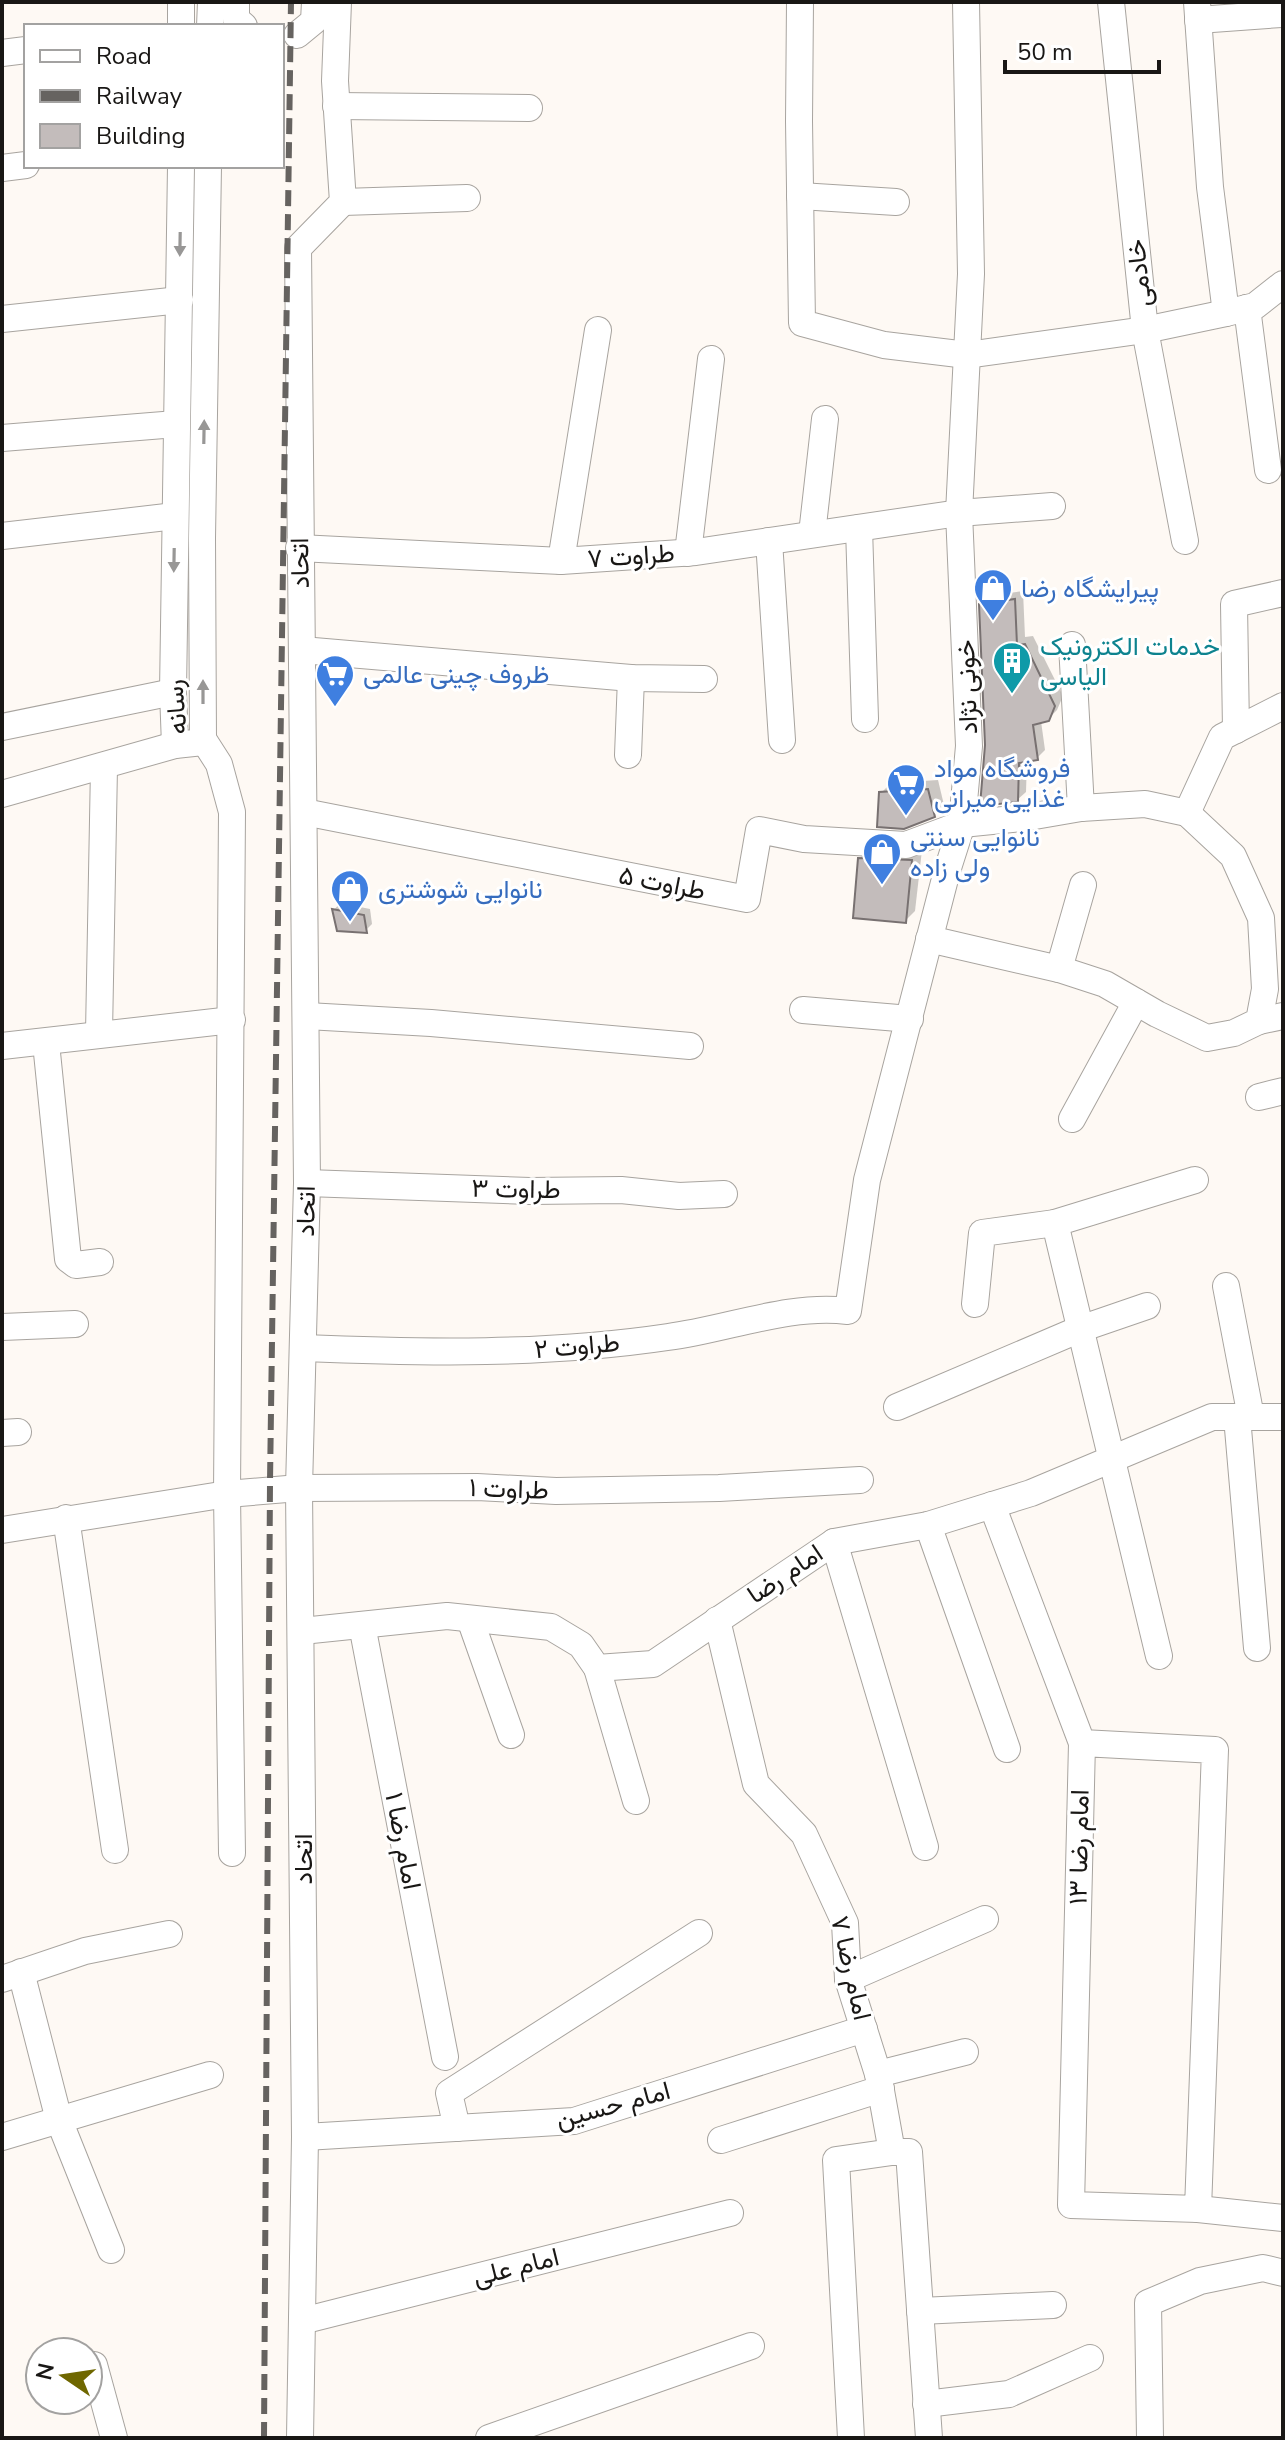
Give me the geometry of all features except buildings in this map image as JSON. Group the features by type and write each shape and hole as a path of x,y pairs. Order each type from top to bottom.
{"street":[{"path":"181,2 181,24"},
{"path":"210,24 211,2"},
{"path":"236,2 236,19 242,24"},
{"path":"297,35 314,21 315,2"},
{"path":"338,2 336,106 343,202 467,198"},
{"path":"800,2 802,323 884,345 967,355 1145,330 1255,306 1283,284"},
{"name":"خونی نژاد","path":"848,1311 867,1180 962,824 969,746 959,513 971,274 966,2"},
{"name":"خادمی","path":"1111,2 1145,330 1185,541"},
{"path":"1268,470 1211,201 1198,11 1281,14"},
{"path":"2,53 24,50"},
{"path":"336,106 529,108"},
{"path":"2,168 24,165"},
{"name":"رسانه","path":"181,168 173,692 175,745 203,742 202,538 208,168"},
{"path":"800,196 896,202"},
{"name":"اتحاد","path":"300,2438 305,2137 299,1488 307,1183 307,1016 299,548 298,248 343,202"},
{"path":"2,319 180,300"},
{"path":"561,561 598,330"},
{"path":"688,553 711,359"},
{"path":"812,534 825,419"},
{"path":"2,438 176,424"},
{"name":"طراوت ۷","path":"299,548 561,561 688,553 959,513 1052,506"},
{"path":"2,536 175,516"},
{"path":"859,528 865,719"},
{"path":"769,541 782,740"},
{"path":"1236,730 1234,604 1283,593"},
{"path":"1072,645 1081,808"},
{"path":"302,650 631,678 704,679"},
{"path":"628,755 631,678"},
{"path":"2,727 173,692"},
{"path":"1187,813 1222,737 1283,706"},
{"path":"203,739 219,764 232,812 227,1494 232,1853"},
{"path":"2,794 175,745"},
{"path":"99,1033 104,767"},
{"path":"929,939 1059,969 1105,984 1207,1038 1234,1033 1271,1018 1265,989 1272,915 1233,856 1187,813 1145,804 1081,808 962,824"},
{"name":"طراوت ۵","path":"304,812 747,899 759,830 804,839 906,845 962,824"},
{"path":"1059,969 1083,885"},
{"path":"1072,1119 1136,1002"},
{"path":"803,1010 910,1019"},
{"path":"307,1016 431,1023 690,1046"},
{"path":"2,1046 232,1020"},
{"path":"46,1043 68,1259 76,1265 100,1262"},
{"path":"975,1304 982,1233 1055,1223 1195,1180"},
{"name":"طراوت ۳","path":"307,1183 530,1191 621,1190 679,1196 724,1194"},
{"path":"1055,1223 1159,1656"},
{"path":"1226,1286 1244,1417 1257,1648"},
{"path":"897,1407 1080,1329 1147,1306"},
{"name":"طراوت ۲","path":"303,1348 496,1352 565,1348 670,1337 756,1318 821,1308 848,1311"},
{"path":"2,1327 75,1324"},
{"name":"امام رضا","path":"597,1668 653,1664 834,1542 928,1525 1031,1493 1212,1417 1283,1417"},
{"name":"طراوت ۱","path":"2,1530 227,1494 299,1488 477,1487 556,1491 719,1488 860,1480"},
{"name":"امام رضا ۱۳","path":"992,1505 1082,1743 1071,2205 1198,2209"},
{"path":"66,1518 115,1850"},
{"path":"928,1525 1007,1749"},
{"path":"834,1542 925,1847"},
{"path":"302,1631 447,1616 551,1627 581,1645 597,1668 636,1801"},
{"path":"470,1619 511,1735"},
{"name":"امام رضا ۷","path":"717,1620 756,1784 804,1834 845,1923 848,1979 901,2152 920,2311 929,2438"},
{"name":"امام رضا ۱","path":"362,1625 445,2057"},
{"path":"1082,1743 1215,1750 1198,2209 1283,2218"},
{"path":"848,1979 985,1919"},
{"path":"457,2128 449,2093 699,1933"},
{"path":"111,2250 59,2120 11,1976 85,1951 169,1934"},
{"name":"امام حسین","path":"305,2137 574,2121 864,2029"},
{"path":"721,2140 965,2052"},
{"path":"2,2137 210,2075"},
{"path":"851,2438 836,2160 901,2152"},
{"name":"امام علی","path":"302,2321 730,2213"},
{"path":"1150,2438 1148,2303 1200,2281 1263,2268 1283,2273"},
{"path":"920,2311 1053,2305"},
{"path":"489,2438 751,2346"},
{"path":"926,2404 1009,2394 1090,2358"},
{"path":"104,2402 114,2438"}],"railway":[{"path":"264,2438 270,1482 291,2"}],"place":[{"name":"پیرایشگاه رضا","path":"993,622"},
{"name":"خدمات الکترونیک الیاسی","path":"1012,695"},
{"name":"ظروف چینی عالمی","path":"335,708"},
{"name":"فروشگاه مواد غذایی میرانی","path":"906,817"},
{"name":"نانوایی سنتی ولی زاده","path":"882,886"},
{"name":"نانوایی شوشتری","path":"350,923"}]}
